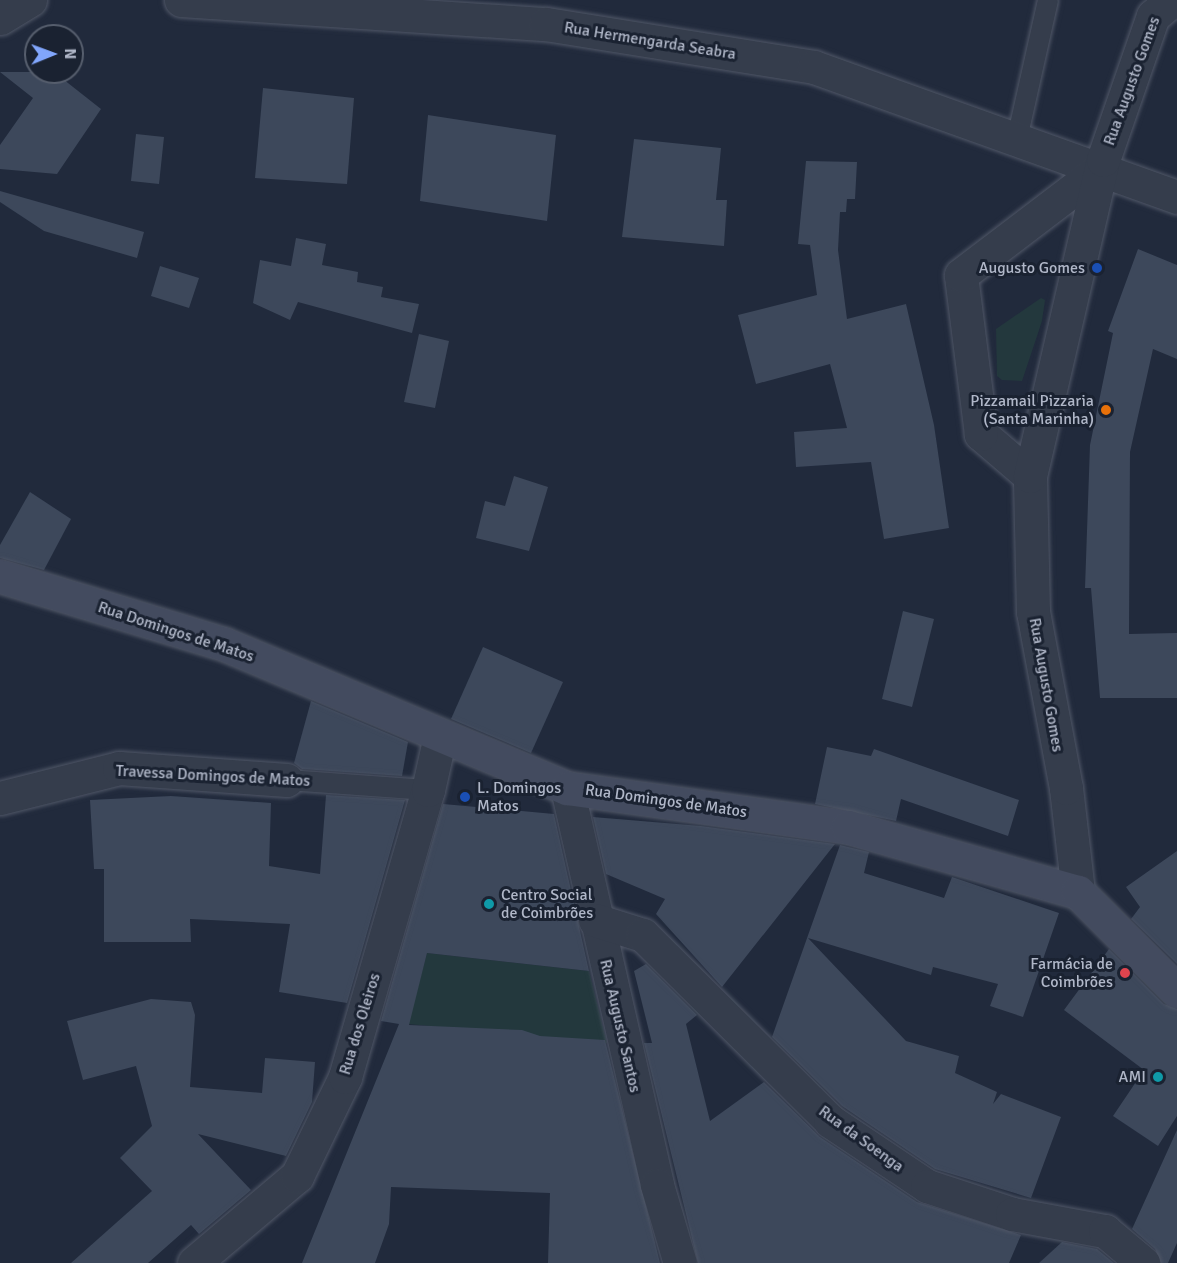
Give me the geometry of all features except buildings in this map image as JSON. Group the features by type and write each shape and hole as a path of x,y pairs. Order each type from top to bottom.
{"main road":[{"name":"Rua Domingos de Matos","path":"0,576 224,644 567,788 849,827 1078,892 1177,991"}],"street":[{"path":"0,18 30,0"},
{"name":"Rua Hermengarda Seabra","path":"181,0 546,24 814,67 1177,196"},
{"name":"Rua Augusto Gomes","path":"1078,892 1059,760 1033,612 1030,476 1100,169 1153,16 1172,0"},
{"path":"1030,476 981,434 961,274 1100,169"},
{"name":"Rua dos Oleiros","path":"194,1263 297,1176 345,1077 428,790 440,736"},
{"name":"Travessa Domingos de Matos","path":"0,798 119,768 287,780"},
{"name":"Rua Augusto Santos","path":"567,788 595,920 680,1263"},
{"name":"Rua da Soenga","path":"595,920 643,935 830,1120 927,1186 1012,1214 1105,1231 1143,1263"}],"lane":[{"path":"1017,139 1047,0"},
{"name":"Travessa Domingos de Matos","path":"287,780 428,790"}],"green space":[{"path":"1041,298 1045,300 1042,321 1022,381 1002,380 997,376 996,329"},
{"path":"427,953 589,971 607,1043 408,1024"}],"place":[{"name":"Augusto Gomes","path":"1097,268"},
{"name":"Pizzamail Pizzaria (Santa Marinha)","path":"1106,410"},
{"name":"L. Domingos Matos","path":"465,797"},
{"name":"Centro Social de Coimbrões","path":"489,904"},
{"name":"Farmácia de Coimbrões","path":"1125,973"},
{"name":"AMI","path":"1158,1077"}]}
